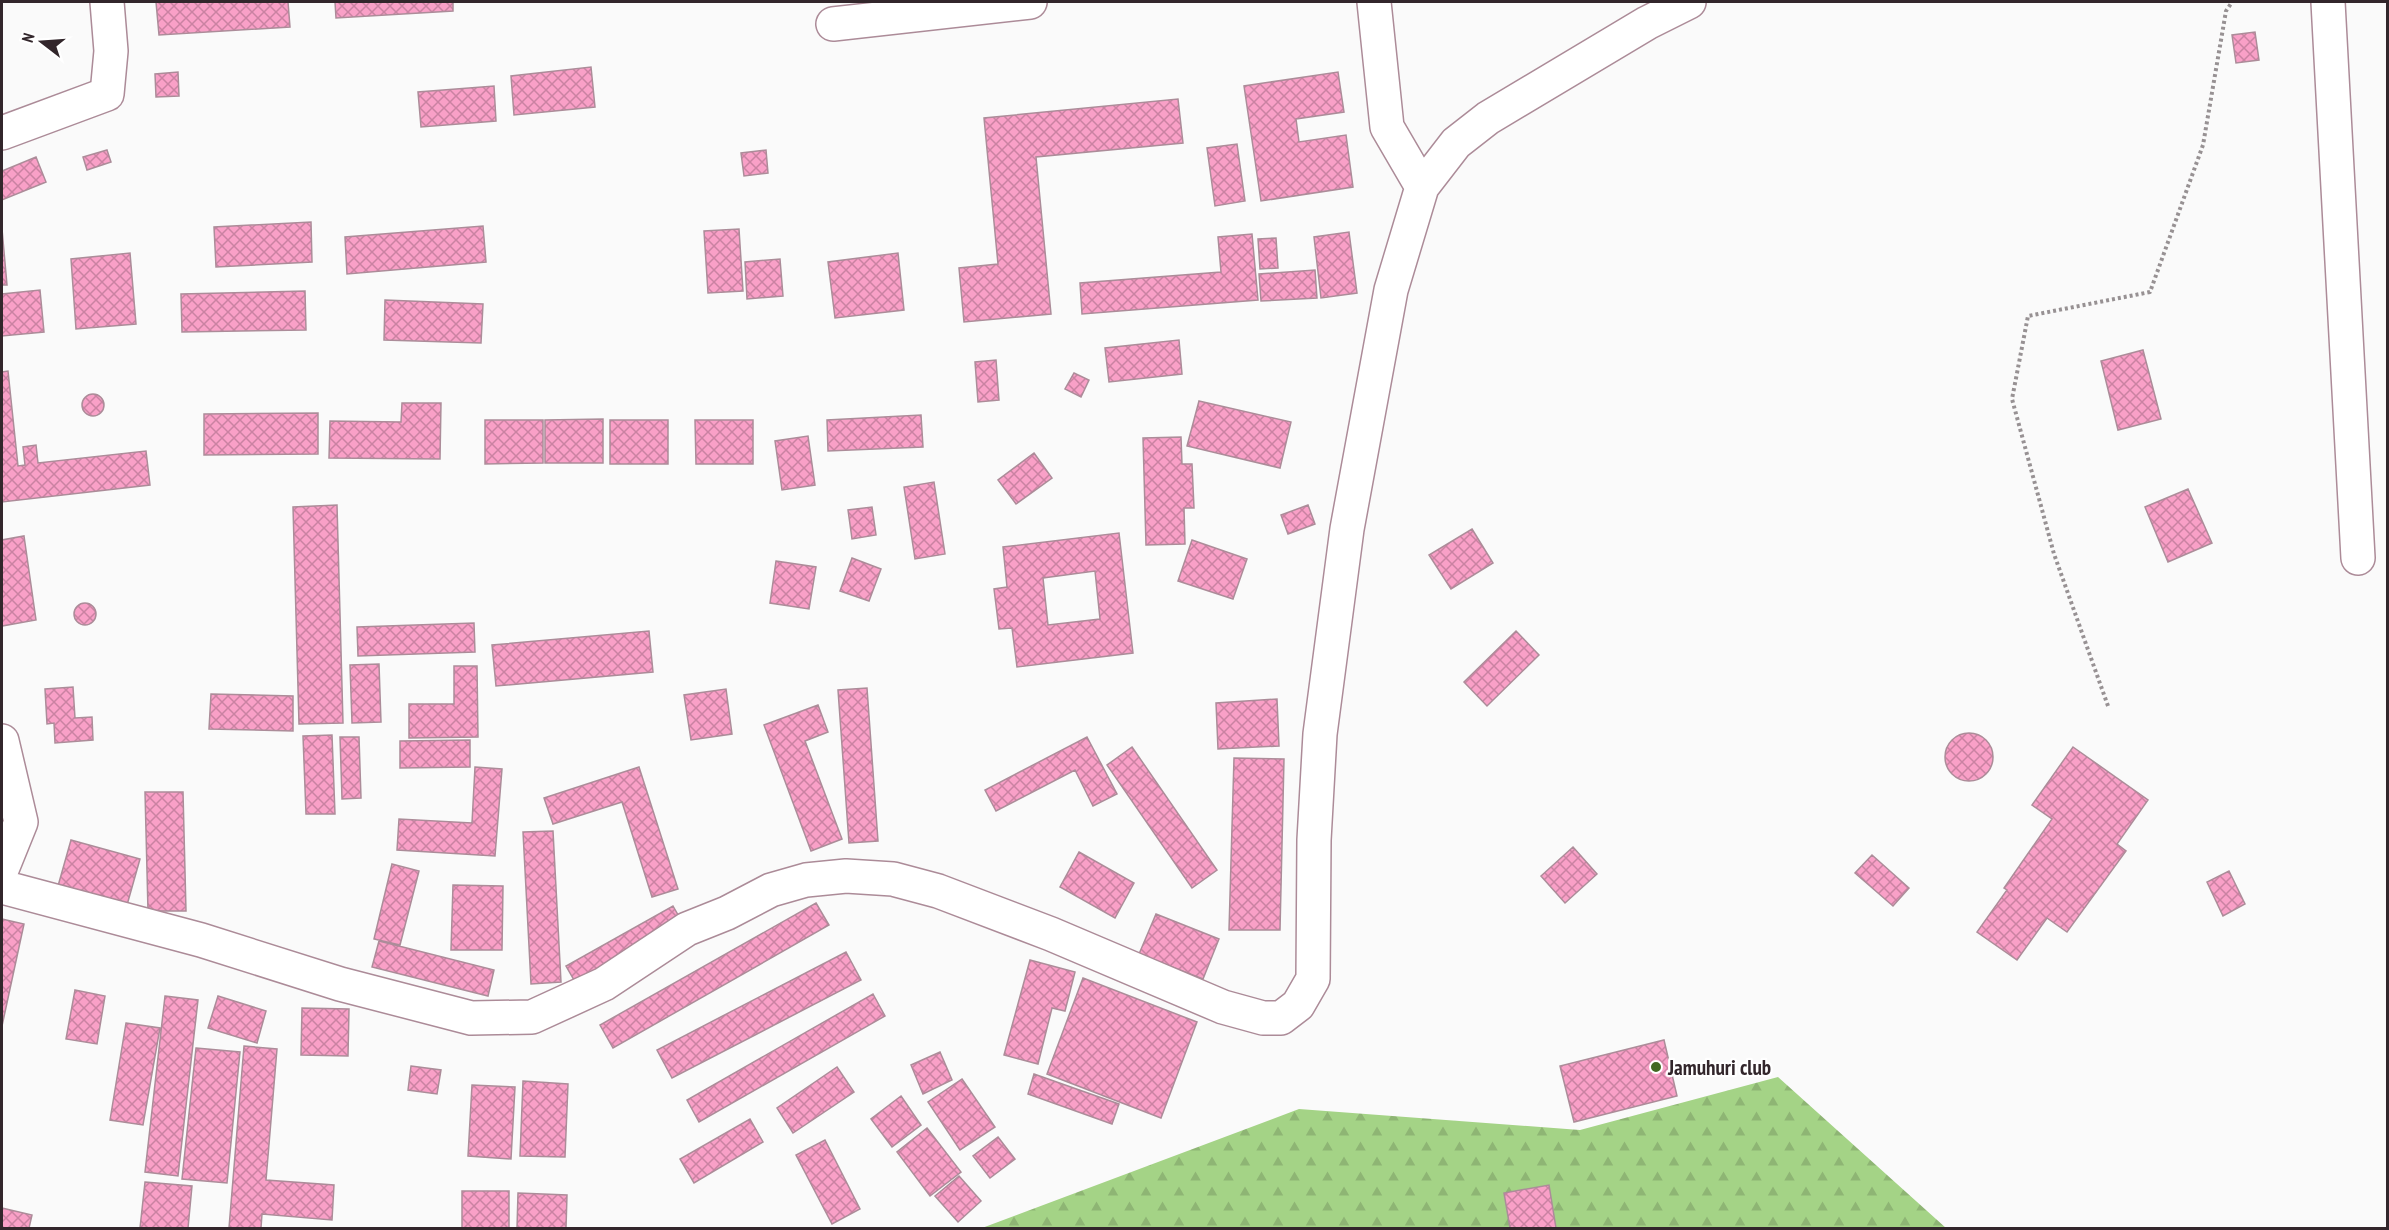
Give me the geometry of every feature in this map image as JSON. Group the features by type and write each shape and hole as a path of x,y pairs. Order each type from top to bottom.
{"street":[{"path":"2,133 107,94 111,51 107,2"},
{"path":"833,24 1030,2"},
{"path":"1374,2 1387,127 1422,187"},
{"path":"2,886 201,940 340,984 471,1018 532,1017 604,984 687,929 771,890 806,880 846,876 893,879 938,891 1051,934 1223,1007 1263,1018 1281,1018 1298,1005 1313,979 1314,840 1320,734 1347,529 1390,290 1422,187 1456,143 1488,118 1647,23 1689,2"},
{"path":"2328,2 2358,558"},
{"path":"2,741 21,822 2,869"}],"path":[{"path":"2108,706 2054,554 2012,399 2028,316 2150,292 2203,145 2226,11 2232,2"}],"green space":[{"path":"1778,1077 1946,1228 982,1228 1299,1109 1580,1130"}],"building":[{"path":"156,2 288,2 290,27 159,35"},
{"path":"335,2 453,2 453,11 336,18"},
{"path":"2255,32 2259,60 2236,63 2232,35"},
{"path":"591,67 595,107 514,115 511,76"},
{"path":"178,72 179,96 156,97 155,74"},
{"path":"1338,72 1344,112 1296,119 1299,142 1346,135 1353,187 1261,201 1244,86"},
{"path":"494,86 496,121 421,127 418,92"},
{"path":"1178,99 1183,143 1036,157 1051,314 964,322 959,268 998,264 984,118"},
{"path":"1237,144 1245,201 1215,206 1207,148"},
{"path":"107,150 111,162 87,170 83,157"},
{"path":"766,150 768,173 744,176 741,153"},
{"path":"36,157 46,182 2,200 2,171"},
{"path":"311,222 312,262 216,267 214,227"},
{"path":"483,226 486,262 347,274 345,237"},
{"path":"2,229 7,285 2,285"},
{"path":"739,229 743,291 708,293 704,231"},
{"path":"1349,232 1357,293 1321,298 1314,237"},
{"path":"1252,234 1258,300 1082,314 1080,283 1221,272 1218,237"},
{"path":"1276,238 1278,268 1260,269 1258,239"},
{"path":"130,253 136,324 76,329 71,259"},
{"path":"898,253 904,310 835,318 828,262"},
{"path":"780,259 783,296 747,299 745,262"},
{"path":"1315,270 1317,298 1261,301 1259,274"},
{"path":"40,290 44,332 2,336 2,294"},
{"path":"305,291 306,330 182,332 181,294"},
{"path":"385,300 483,304 481,343 384,340"},
{"path":"1179,340 1182,374 1109,382 1105,348"},
{"path":"2143,350 2161,419 2118,430 2101,361"},
{"path":"996,360 999,400 978,402 975,362"},
{"path":"8,371 18,466 25,465 23,447 36,445 38,463 146,451 150,485 2,502 2,372"},
{"path":"1074,373 1089,380 1081,397 1065,389"},
{"path":"89,394 97,394 104,401 104,409 97,416 89,416 82,409 82,401"},
{"path":"1199,401 1291,422 1280,468 1187,446"},
{"path":"402,403 441,403 440,459 329,458 330,421 401,422"},
{"path":"318,413 318,454 204,455 204,414"},
{"path":"921,415 923,447 828,451 827,420"},
{"path":"603,419 603,463 545,463 545,420"},
{"path":"485,420 543,420 543,463 485,464"},
{"path":"610,420 668,420 668,464 610,464"},
{"path":"695,420 753,420 753,464 696,464"},
{"path":"808,436 815,485 782,490 775,441"},
{"path":"1181,437 1182,464 1192,464 1194,508 1184,508 1185,544 1146,545 1143,438"},
{"path":"1034,453 1052,478 1016,504 998,480"},
{"path":"934,482 945,554 915,559 904,487"},
{"path":"2188,489 2212,543 2168,562 2145,507"},
{"path":"337,505 343,723 299,724 293,507"},
{"path":"1308,505 1315,524 1288,534 1281,515"},
{"path":"872,507 876,535 852,539 848,510"},
{"path":"1472,529 1493,563 1451,589 1429,555"},
{"path":"1119,533 1133,653 1017,667 1012,628 999,629 994,589 1007,587 1003,547","holes":["1095,571 1100,619 1048,625 1043,578"]},
{"path":"24,536 36,620 2,626 2,540"},
{"path":"1192,540 1247,559 1233,599 1178,581"},
{"path":"852,558 881,569 869,601 840,591"},
{"path":"776,561 816,567 809,609 770,603"},
{"path":"85,603 93,606 96,614 93,622 85,625 77,622 74,614 77,606"},
{"path":"474,623 475,652 358,656 357,627"},
{"path":"649,631 653,672 496,686 492,645"},
{"path":"1516,631 1539,655 1487,706 1464,682"},
{"path":"379,664 381,722 352,723 350,665"},
{"path":"454,666 477,666 478,737 409,738 409,704 454,704"},
{"path":"73,687 75,718 92,717 93,740 55,743 54,723 47,724 45,689"},
{"path":"867,688 878,841 849,843 838,690"},
{"path":"726,689 732,734 691,740 684,695"},
{"path":"211,694 293,696 293,731 209,729"},
{"path":"1277,699 1279,746 1218,749 1216,703"},
{"path":"818,705 828,732 805,741 842,839 811,851 764,725"},
{"path":"1964,733 1974,733 1986,740 1993,752 1993,762 1986,774 1974,781 1964,781 1949,770 1945,762 1945,752 1956,737"},
{"path":"332,735 335,814 306,814 303,736"},
{"path":"340,737 359,737 361,798 342,799"},
{"path":"1087,737 1117,794 1093,806 1075,770 996,811 985,790"},
{"path":"470,740 470,767 400,768 400,741"},
{"path":"1132,747 1217,870 1192,888 1107,765"},
{"path":"2073,747 2148,800 2117,844 2126,851 2067,932 2047,918 2017,960 1977,932 2007,890 2004,888 2052,819 2032,805"},
{"path":"1234,758 1284,759 1280,930 1229,930"},
{"path":"475,767 502,769 495,856 397,850 399,819 472,823"},
{"path":"639,767 678,889 652,897 622,802 553,824 544,798"},
{"path":"145,792 183,792 186,911 148,911"},
{"path":"553,831 561,982 531,984 523,832"},
{"path":"71,840 140,859 127,905 58,886"},
{"path":"1573,847 1597,874 1565,903 1541,876"},
{"path":"1079,852 1134,883 1115,918 1060,887"},
{"path":"1872,855 1909,888 1893,906 1855,873"},
{"path":"392,864 419,871 400,945 374,939"},
{"path":"2229,871 2245,904 2223,916 2207,882"},
{"path":"453,885 503,886 502,950 451,950"},
{"path":"816,903 829,925 613,1048 600,1025"},
{"path":"673,906 685,927 578,987 566,966"},
{"path":"1156,914 1219,939 1203,979 1139,954"},
{"path":"2,919 24,924 2,1026"},
{"path":"379,941 494,970 488,996 372,967"},
{"path":"846,952 861,980 672,1078 657,1050"},
{"path":"1030,960 1075,972 1065,1011 1052,1008 1038,1064 1004,1055"},
{"path":"1083,978 1197,1022 1161,1118 1047,1074"},
{"path":"75,990 105,996 97,1044 66,1039"},
{"path":"873,994 885,1016 699,1122 687,1100"},
{"path":"165,996 198,1000 178,1176 145,1172"},
{"path":"218,996 266,1011 257,1043 208,1028"},
{"path":"302,1008 349,1009 348,1056 301,1055"},
{"path":"126,1023 160,1028 143,1125 110,1120"},
{"path":"1664,1040 1677,1096 1574,1122 1560,1066"},
{"path":"244,1046 277,1049 266,1180 334,1185 332,1220 262,1214 261,1228 229,1228"},
{"path":"196,1048 240,1052 227,1183 182,1179"},
{"path":"940,1052 952,1080 923,1094 911,1065"},
{"path":"411,1066 441,1070 437,1094 408,1090"},
{"path":"837,1067 854,1092 793,1133 777,1108"},
{"path":"1034,1074 1119,1104 1112,1124 1028,1094"},
{"path":"962,1079 995,1127 960,1150 928,1102"},
{"path":"523,1081 568,1084 565,1157 520,1156"},
{"path":"472,1085 515,1087 511,1159 468,1156"},
{"path":"901,1096 921,1125 892,1147 871,1119"},
{"path":"750,1119 763,1142 694,1183 680,1159"},
{"path":"927,1128 961,1172 930,1196 897,1152"},
{"path":"998,1137 1015,1159 990,1178 973,1156"},
{"path":"825,1140 860,1209 832,1224 796,1155"},
{"path":"959,1176 981,1201 958,1222 935,1196"},
{"path":"145,1182 192,1186 188,1228 140,1228"},
{"path":"1549,1185 1556,1228 1510,1228 1504,1193"},
{"path":"462,1191 509,1191 509,1228 462,1228"},
{"path":"518,1193 567,1195 566,1228 517,1228"},
{"path":"2,1208 32,1215 29,1228 2,1228"}],"place":[{"name":"Jamuhuri club","path":"1656,1067"}]}
